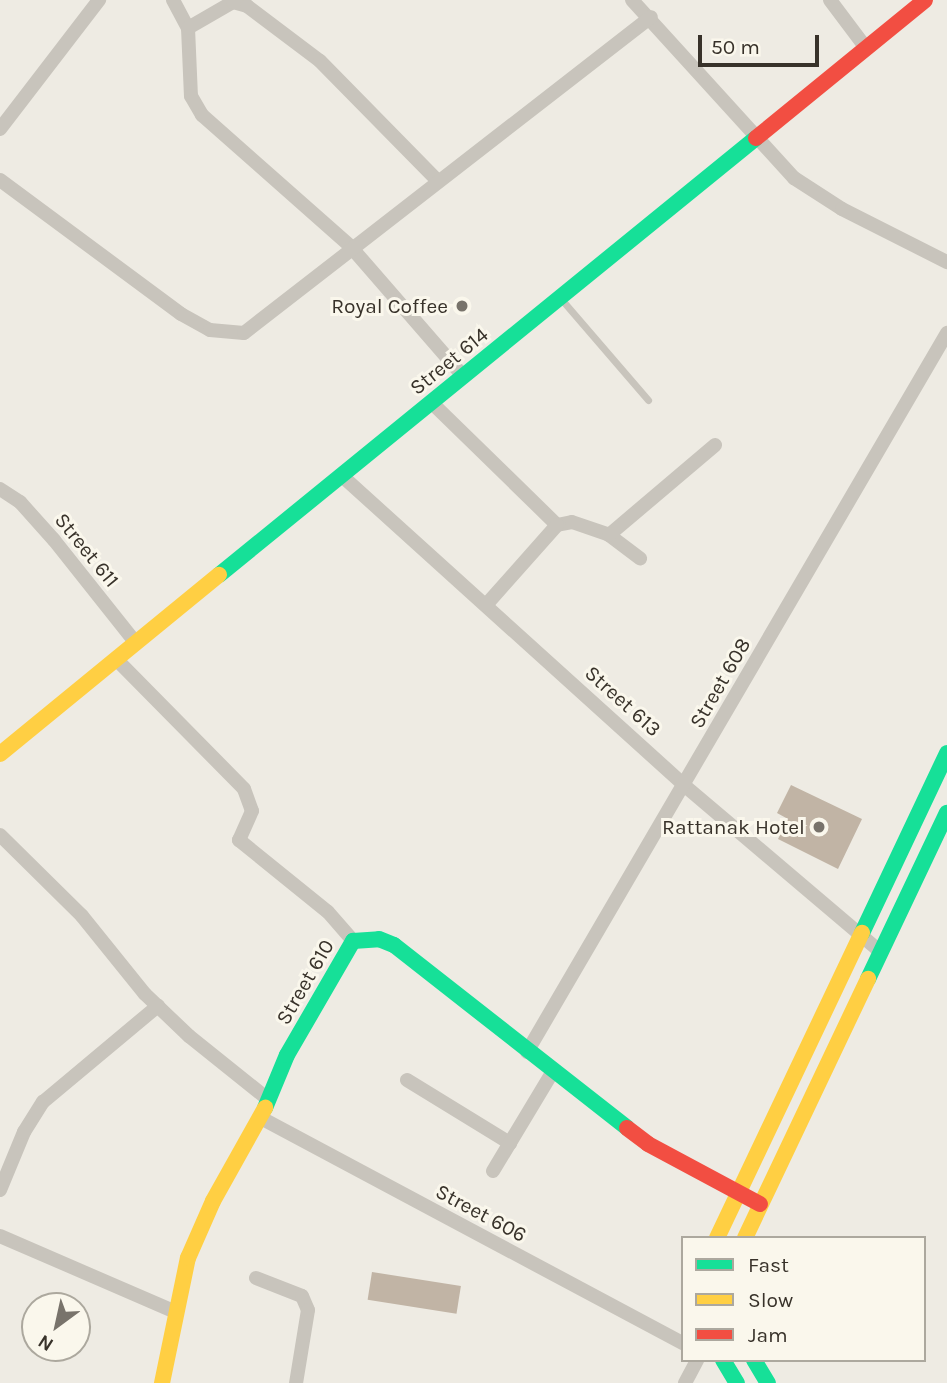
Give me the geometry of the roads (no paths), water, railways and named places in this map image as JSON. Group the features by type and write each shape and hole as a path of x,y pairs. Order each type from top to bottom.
{"street":[{"path":"0,129 99,0"},
{"path":"173,0 188,28 191,96 202,115 351,247 463,376"},
{"path":"632,0 794,178 842,209 947,262"},
{"path":"830,0 866,48"},
{"name":"Street 614","path":"0,754 925,0"},
{"path":"188,28 233,2 247,6 359,97 438,181"},
{"path":"0,180 181,314 229,335 244,333 351,247 651,18"},
{"name":"Street 608","path":"527,1052 685,786 947,333"},
{"path":"431,402 557,525"},
{"path":"609,535 715,445"},
{"name":"Street 613","path":"341,475 685,786 881,952"},
{"name":"Street 611","path":"0,489 20,502 54,540 136,643"},
{"path":"486,606 557,525 572,523 609,535 640,558"},
{"path":"116,659 244,789 252,811 239,839 328,912 353,941"},
{"path":"718,1236 947,753"},
{"path":"746,1236 947,813"},
{"path":"0,835 82,916 158,1006 269,1100"},
{"name":"Street 610","path":"162,1383 188,1258 213,1201 261,1118 287,1055 353,941 379,939 394,945 552,1073 648,1144 760,1204"},
{"path":"0,1190 24,1132 43,1102 158,1006"},
{"path":"493,1171 552,1073"},
{"path":"407,1080 510,1143"},
{"name":"Street 606","path":"261,1118 681,1342"},
{"path":"0,1236 176,1312"},
{"path":"256,1278 302,1296 308,1310 296,1383"},
{"path":"685,1383 696,1362"},
{"path":"724,1362 737,1383"},
{"path":"755,1362 768,1383"}],"lane":[{"path":"560,298 648,400"}],"place":[{"name":"Royal Coffee","path":"462,306"},
{"name":"Rattanak Hotel","path":"819,827"}]}
